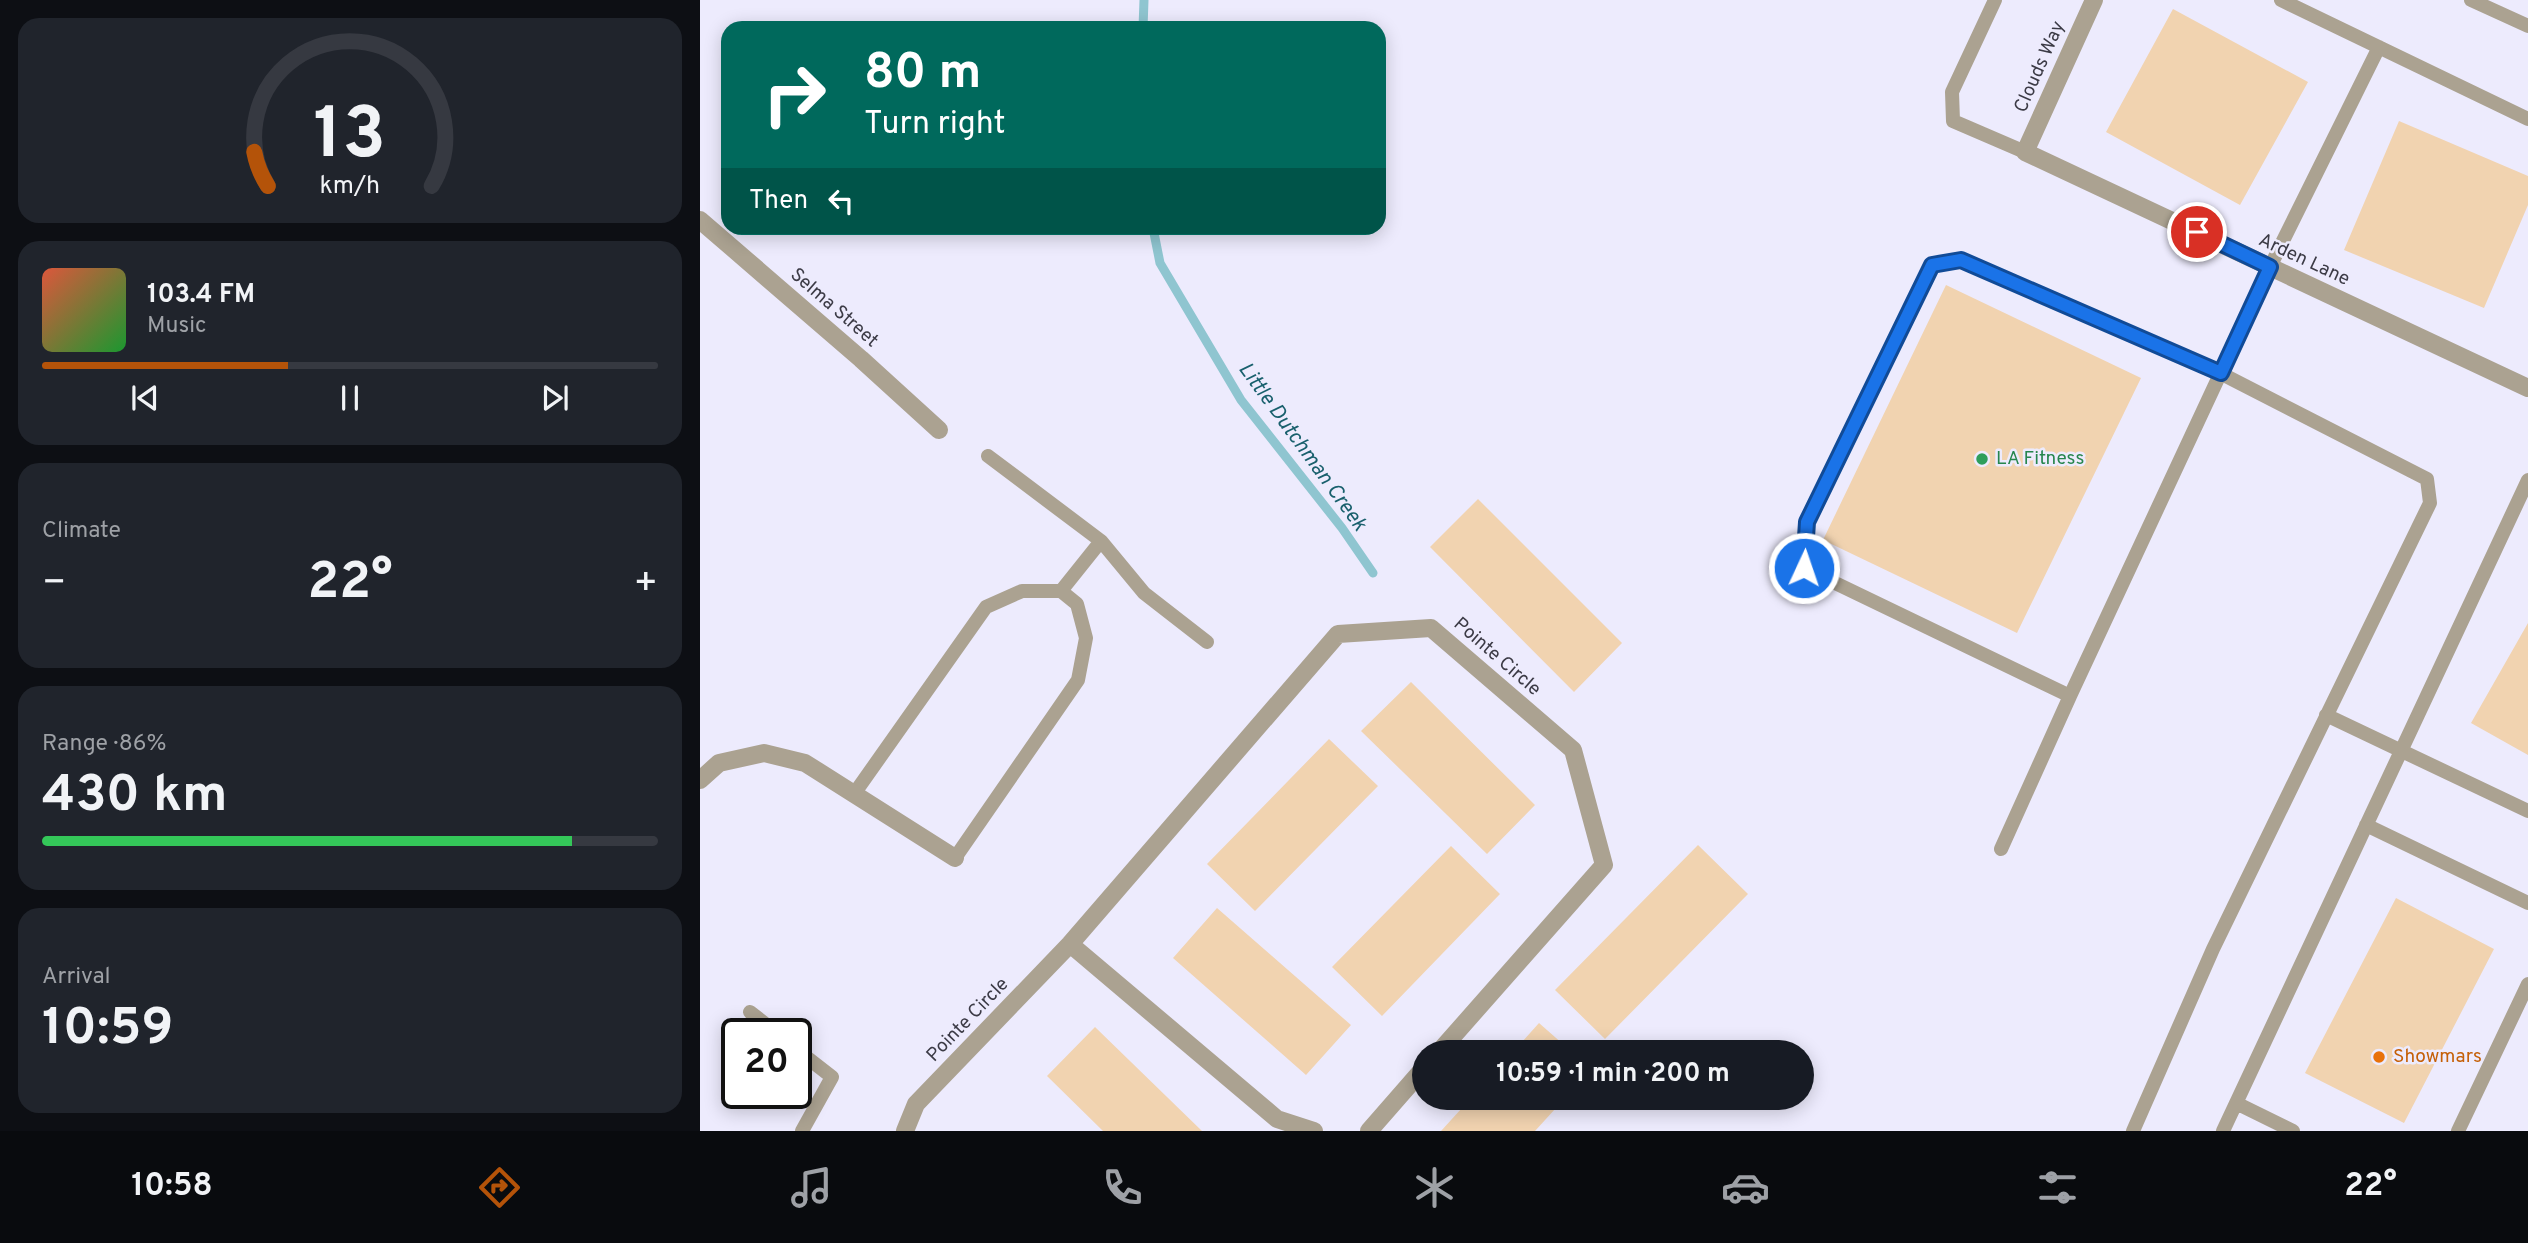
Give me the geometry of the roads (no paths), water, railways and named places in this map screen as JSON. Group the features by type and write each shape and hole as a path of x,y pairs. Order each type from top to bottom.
{"street":[{"name":"Clouds Way","path":"2025,152 2094,0"},
{"name":"Arden Lane","path":"2025,152 2528,388"},
{"name":"Selma Street","path":"700,220 939,430"},
{"name":"Pointe Circle","path":"905,1131 916,1104 1070,944 1338,634 1431,628 1573,751 1604,865 1450,1040"},
{"path":"700,780 719,763 764,754 804,763 955,858"},
{"path":"1070,944 1277,1119 1314,1131"},
{"path":"1369,1131 1412,1082"}],"lane":[{"path":"1995,0 1952,92 1953,121 2025,152"},
{"path":"2281,0 2528,118"},
{"path":"2471,0 2528,26"},
{"path":"2001,849 2270,267 2379,47"},
{"path":"2070,696 1804,568 1807,522 1932,265 1961,260 2221,373 2427,479 2430,503 2213,949 2133,1131"},
{"path":"988,456 1101,541 1144,593 1207,642"},
{"path":"2223,1131 2401,751 2523,503 2528,480"},
{"path":"1061,591 1101,541"},
{"path":"854,794 986,607 1022,591 1061,591 1077,604 1086,638 1078,680 955,858"},
{"path":"2326,715 2528,811"},
{"path":"2366,825 2528,903"},
{"path":"2458,1131 2528,984"},
{"path":"750,1012 758,1018"},
{"path":"802,1131 832,1077 812,1061"},
{"path":"2236,1103 2293,1131"}],"waterway":[{"name":"Little Dutchman Creek","path":"1143,21 1144,0"},
{"name":"Little Dutchman Creek","path":"1154,235 1160,263 1241,400 1342,528 1373,573"}],"place":[{"name":"LA Fitness","path":"1982,459"},
{"name":"Showmars","path":"2379,1057"}]}
